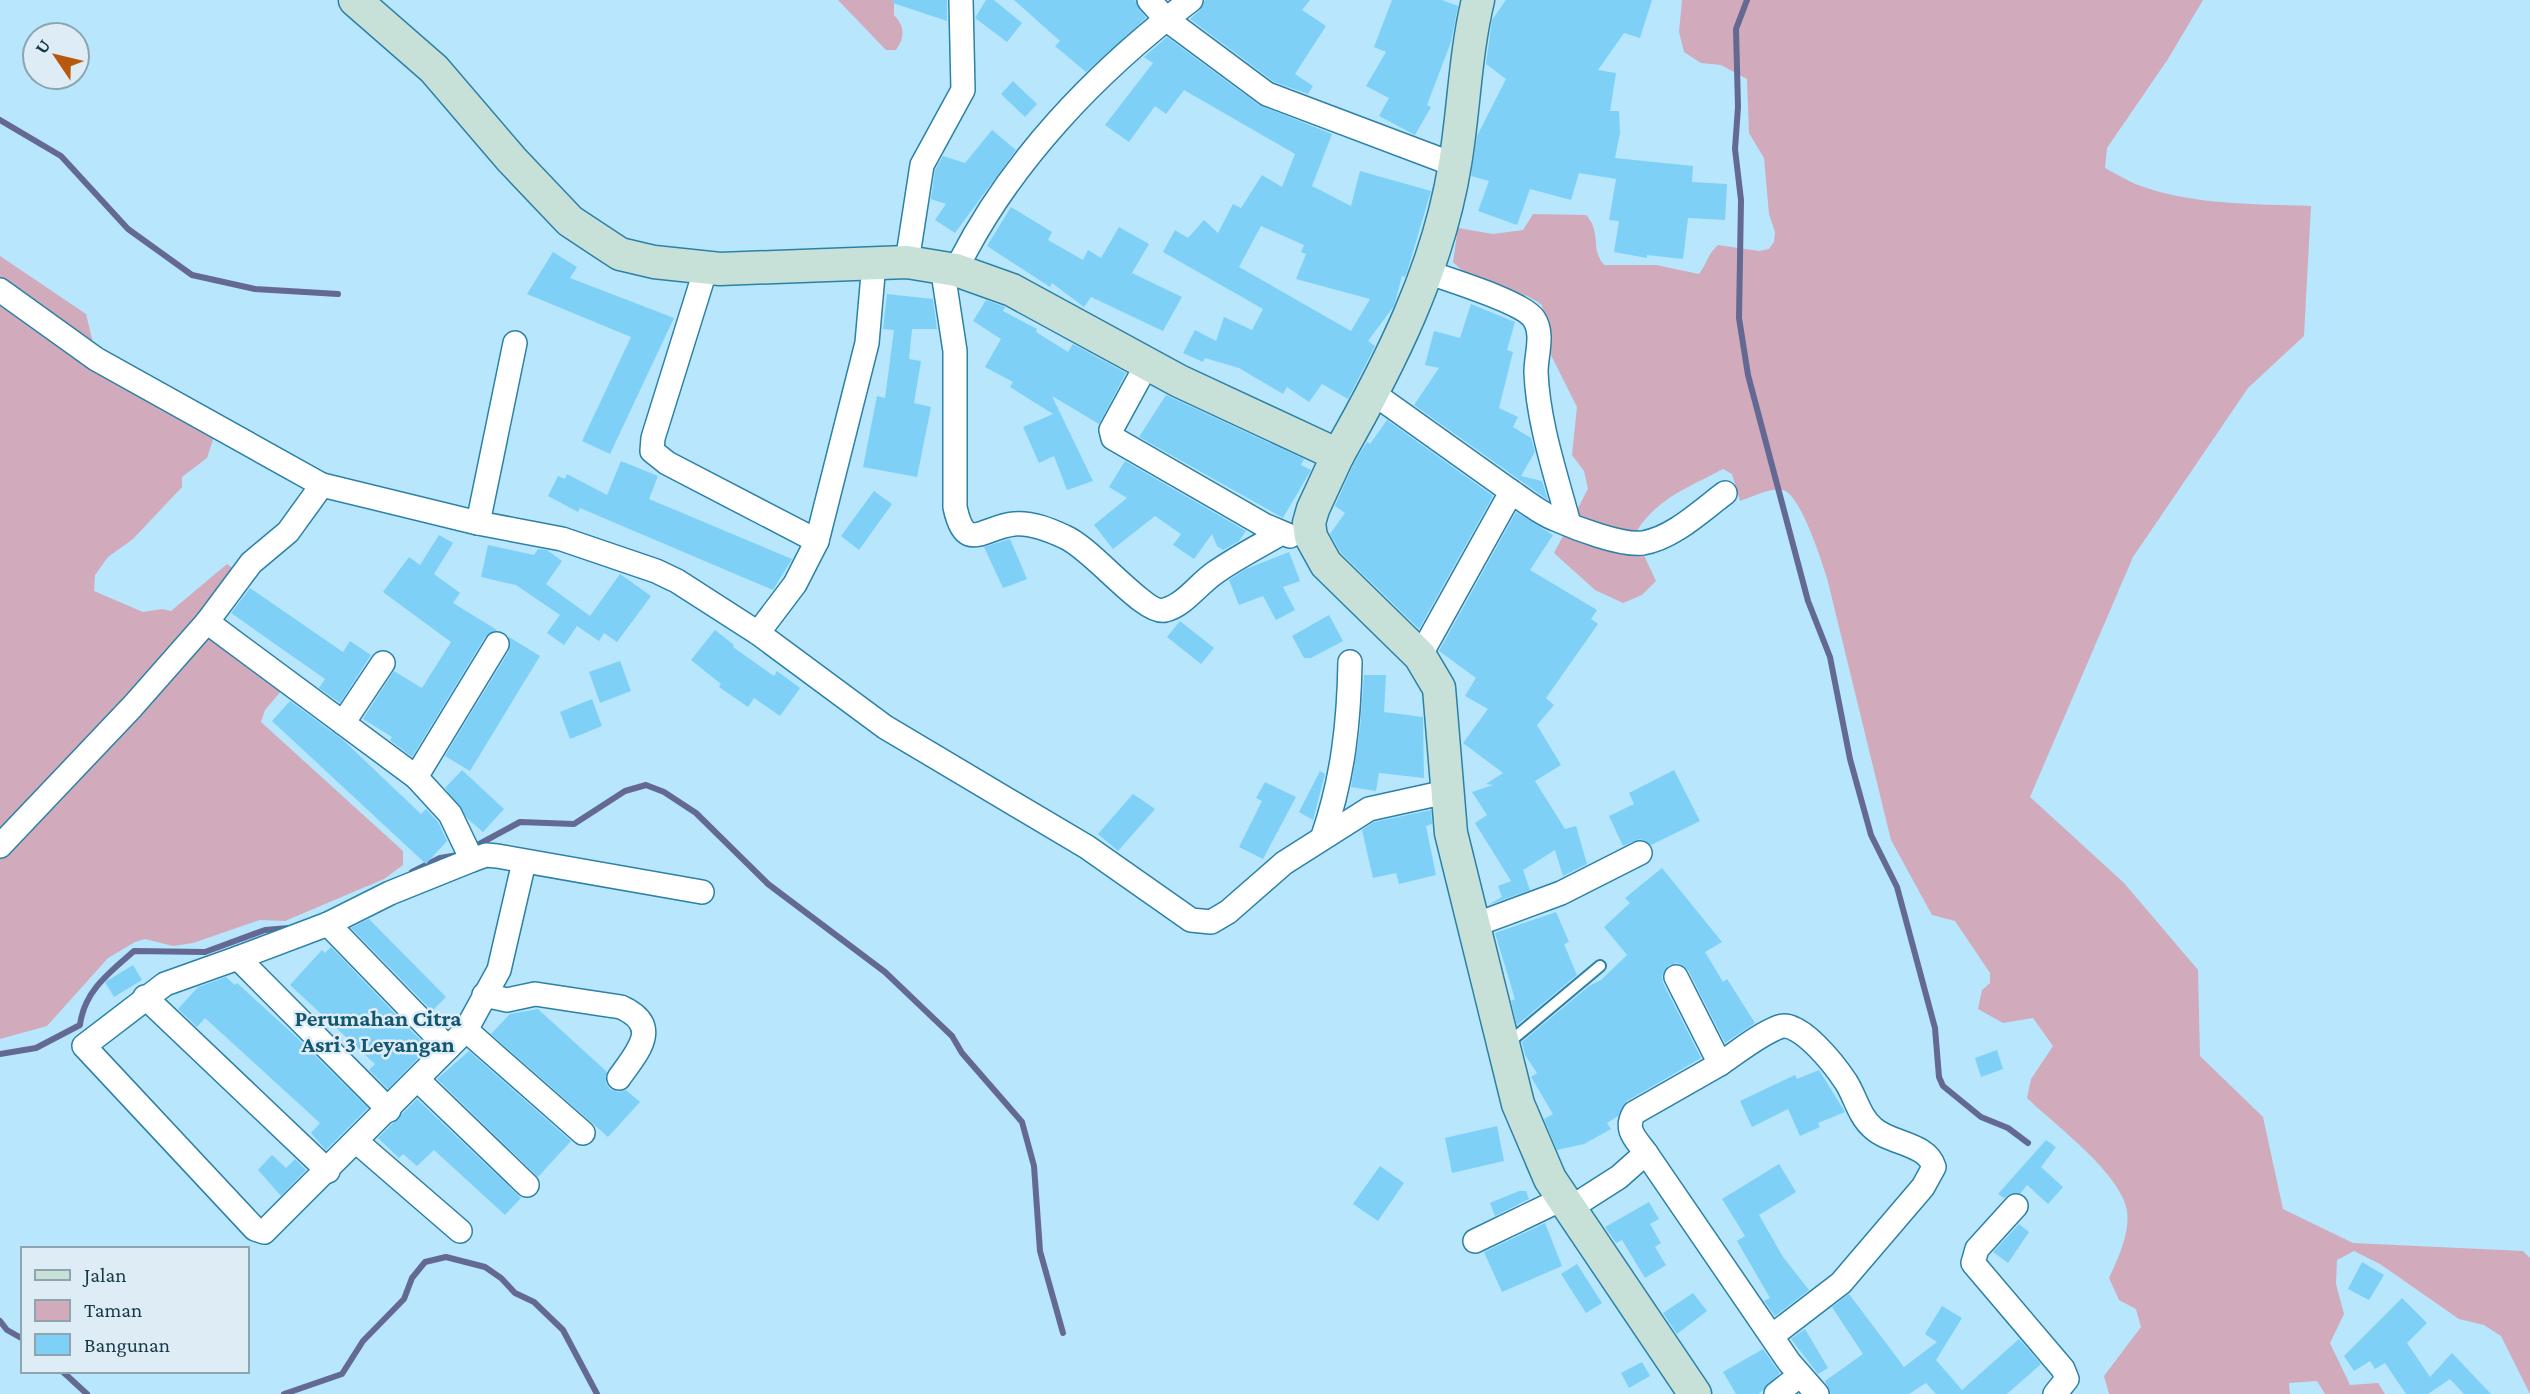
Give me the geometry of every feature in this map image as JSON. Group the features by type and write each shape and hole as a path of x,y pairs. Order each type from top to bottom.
{"street":[{"path":"355,0 435,68 512,160 570,221 620,254 706,268 908,262 949,268 1012,290 1147,364 1338,455"},
{"path":"908,262 922,165 963,90 961,0"},
{"path":"1149,0 1166,19 1267,94 1455,165"},
{"path":"1191,0 1119,57 1029,157 949,268 955,351 955,507 959,527 971,535 1015,523 1046,528 1079,543 1134,596 1154,611 1165,611 1177,604 1215,572 1280,534"},
{"path":"1478,0 1455,165 1427,272 1373,393 1338,455 1312,509 1309,523 1311,537 1326,564 1420,656 1441,694 1451,833 1518,1104 1534,1146 1565,1204 1695,1394"},
{"path":"758,633 795,584 817,541 867,343 874,263"},
{"path":"706,268 653,438 652,451 667,463 817,541"},
{"path":"1427,272 1519,307 1534,319 1539,335 1536,372 1546,433 1569,524"},
{"path":"0,290 96,359 322,485 478,523 562,540 656,571 758,633 885,727 1087,847 1196,922 1210,922 1228,912 1284,863 1369,809 1446,792"},
{"path":"478,523 515,343"},
{"path":"1147,364 1111,430 1111,436 1280,534 1311,537"},
{"path":"1373,393 1553,519 1620,541 1642,543 1660,538 1725,493"},
{"path":"0,846 78,766 207,622 251,563 288,532 322,485"},
{"path":"1420,656 1509,496 1509,490"},
{"path":"207,622 416,777 450,814 468,853"},
{"path":"416,777 497,644"},
{"path":"1323,836 1335,801 1345,752 1351,699 1350,662"},
{"path":"343,723 383,663"},
{"path":"524,862 499,970 466,1030 267,1230 260,1232 255,1229 85,1048 90,1038 166,984 328,924 468,853 486,855 702,892"},
{"path":"1472,926 1561,893 1640,853"},
{"path":"328,924 448,1048"},
{"path":"238,958 389,1110"},
{"path":"1676,976 1720,1064"},
{"path":"484,996 507,1000 535,994 621,1007 631,1012 645,1033 641,1046 619,1078"},
{"path":"145,997 328,1171"},
{"path":"1772,1336 1841,1283 1923,1187 1934,1167 1932,1161 1922,1152 1873,1128 1838,1071 1813,1041 1794,1028 1779,1027 1633,1113 1629,1131 1799,1376 1817,1394"},
{"path":"466,1030 583,1132"},
{"path":"418,1080 527,1185"},
{"path":"357,1142 460,1231"},
{"path":"1475,1241 1565,1204 1619,1177 1646,1153"},
{"path":"2015,1206 1977,1249 1973,1263 2063,1369 2067,1379 2055,1394"},
{"path":"1776,1394 1799,1376"}],"lane":[{"path":"1503,1048 1600,966"}],"green space":[{"path":"838,0 894,0 894,15 902,32 896,50 886,50"},
{"path":"1682,0 2203,0 2168,59 2107,148 2105,168 2139,185 2184,197 2311,206 2304,336 2248,388 2133,557 2030,797 2124,883 2198,970 2200,1056 2263,1117 2283,1209 2353,1243 2523,1251 2530,1258 2530,1394 2501,1336 2484,1325 2459,1319 2380,1264 2354,1251 2337,1260 2336,1284 2344,1314 2330,1343 2350,1385 2378,1383 2385,1394 2325,1394 2317,1381 2289,1383 2290,1394 2109,1394 2104,1376 2141,1327 2136,1309 2119,1300 2109,1278 2127,1228 2127,1211 2113,1181 2100,1166 2027,1098 2031,1079 2053,1046 2033,1018 2003,1023 1978,1009 1982,990 1990,983 1990,973 1955,921 1932,915 1891,840 1827,578 1810,529 1797,503 1790,494 1778,489 1740,501 1732,474 1723,469 1676,494 1655,509 1638,529 1641,549 1656,581 1642,595 1623,603 1595,590 1554,553 1588,489 1584,471 1572,455 1577,407 1550,353 1542,305 1519,293 1474,278 1453,262 1458,228 1493,234 1523,230 1533,214 1586,215 1594,228 1598,253 1604,265 1656,265 1699,274 1718,245 1759,251 1769,249 1774,242 1775,232 1769,214 1764,158 1749,133 1747,79 1721,65 1701,63 1684,52 1679,32"},
{"path":"0,256 86,314 94,347 218,424 207,458 182,477 182,487 133,539 108,557 95,575 94,591 143,612 162,609 171,611 227,564 235,570 205,616 282,690 265,710 261,722 403,851 403,865 384,879 285,921 260,920 193,943 173,946 145,939 135,942 108,958 47,1026 0,1039"}],"building":[{"path":"893,0 947,0 947,21 893,3"},
{"path":"986,0 994,0 1022,23 1007,42 975,18"},
{"path":"1014,0 1135,0 1146,18 1086,72 1055,46 1060,41"},
{"path":"1205,0 1310,0 1302,10 1326,26 1295,74 1313,86 1308,94 1274,82 1190,19 1200,10"},
{"path":"1392,0 1442,0 1458,6 1451,42 1427,105 1431,107 1415,135 1379,116 1389,98 1366,86 1386,52 1374,47"},
{"path":"1506,0 1652,0 1640,38 1624,33 1598,70 1616,73 1610,111 1619,111 1620,133 1615,158 1693,166 1692,182 1727,184 1725,220 1688,218 1683,259 1647,255 1647,258 1614,252 1619,221 1609,220 1616,179 1579,173 1571,200 1530,189 1517,225 1478,211 1489,181 1471,176 1477,136 1506,79 1486,64 1492,20"},
{"path":"1167,37 1259,105 1332,134 1312,186 1351,206 1360,171 1431,191 1394,306 1368,341 1375,346 1348,399 1322,384 1309,402 1287,387 1283,394 1239,368 1205,358 1203,362 1183,353 1195,330 1216,341 1224,317 1252,330 1263,309 1163,252 1175,230 1188,238 1204,220 1218,233 1233,204 1241,208 1262,175 1282,187 1295,154 1184,90 1166,114 1155,106 1129,142 1105,125 1153,63 1144,57","holes":["1261,226 1304,245 1301,252 1306,254 1296,279 1370,299 1351,331 1239,267"]},
{"path":"1013,81 1037,104 1025,117 1001,94"},
{"path":"992,130 1016,150 955,233 935,220 946,204 931,199 935,170 943,156 965,163"},
{"path":"1011,207 1052,232 1048,240 1083,260 1088,250 1101,258 1119,227 1149,244 1132,273 1182,297 1163,331 1091,297 1084,307 1052,283 1050,287 987,246"},
{"path":"553,252 577,267 570,278 674,318 610,454 582,441 631,337 527,294"},
{"path":"887,294 933,299 937,329 912,329 909,359 921,361 914,403 931,407 917,477 863,467 877,396 885,398 894,330 883,329"},
{"path":"986,300 1005,307 1003,311 1037,329 1036,332 1068,352 1073,344 1126,373 1099,424 1052,396 1093,481 1067,490 1054,456 1039,463 1023,427 1053,414 1010,387 1013,382 985,367 1001,339 973,321"},
{"path":"1471,304 1515,322 1507,350 1513,352 1499,408 1518,417 1513,427 1531,438 1535,452 1521,476 1542,481 1548,500 1414,405 1439,368 1425,365 1434,331 1460,338"},
{"path":"1166,395 1304,459 1301,465 1311,470 1283,518 1139,437"},
{"path":"1387,420 1493,496 1419,629 1341,553 1330,534 1345,513 1335,506 1354,463 1367,442 1370,444"},
{"path":"621,461 658,476 649,499 792,559 773,590 580,508 578,512 548,496 558,476 565,479 567,474 607,495"},
{"path":"1125,461 1246,531 1239,541 1223,550 1217,546 1212,534 1194,559 1173,545 1181,534 1155,516 1113,549 1094,525 1127,498 1109,487"},
{"path":"874,491 892,504 859,550 841,536"},
{"path":"1516,512 1553,535 1530,570 1597,610 1591,619 1598,624 1546,698 1554,705 1537,725 1561,765 1535,781 1565,829 1576,826 1587,864 1563,876 1555,850 1523,870 1530,890 1488,905 1502,897 1498,886 1511,881 1475,823 1487,815 1472,792 1493,785 1486,784 1503,773 1463,743 1488,709 1465,696 1476,678 1439,651"},
{"path":"439,535 453,543 434,574 460,593 453,603 497,630 485,637 412,757 390,740 392,737 363,719 394,671 422,688 451,642 383,592 409,557 420,565"},
{"path":"1010,539 1027,579 1003,588 984,547"},
{"path":"488,545 534,555 538,549 547,550 562,561 546,584 590,616 620,574 651,596 617,642 604,633 599,641 577,626 564,645 547,633 560,615 516,585 481,577"},
{"path":"1289,552 1300,581 1283,587 1295,610 1276,620 1263,596 1239,605 1229,580 1246,569"},
{"path":"250,588 343,652 350,641 371,655 340,703 319,688 325,679 231,613"},
{"path":"1329,615 1343,641 1311,658 1304,658 1292,636"},
{"path":"1180,621 1214,648 1201,664 1167,637"},
{"path":"715,630 734,645 733,647 774,676 777,671 800,688 780,716 754,698 748,707 719,687 721,684 691,660"},
{"path":"509,637 540,656 470,771 445,756 509,651"},
{"path":"620,661 631,691 600,703 589,672"},
{"path":"1364,675 1386,675 1384,712 1423,717 1424,778 1379,773 1376,791 1351,787 1360,729"},
{"path":"592,699 602,726 570,739 560,712"},
{"path":"290,701 343,740 421,814 426,809 438,822 447,841 426,864 272,721"},
{"path":"462,770 504,809 483,832 468,819 445,788"},
{"path":"1674,770 1700,821 1651,845 1640,839 1623,846 1609,816 1634,804 1629,793"},
{"path":"1320,771 1325,774 1313,820 1299,812"},
{"path":"1265,782 1296,797 1263,859 1239,847 1262,801 1256,798"},
{"path":"1133,794 1155,809 1118,851 1098,834"},
{"path":"1431,810 1432,824 1426,826 1436,875 1399,884 1396,873 1373,878 1362,830 1374,822"},
{"path":"1662,868 1722,942 1705,952 1723,982 1727,979 1755,1023 1725,1043 1688,970 1677,963 1669,965 1662,976 1663,983 1701,1058 1627,1101 1618,1116 1607,1123 1611,1129 1584,1144 1557,1150 1544,1119 1553,1114 1531,1077 1537,1073 1525,1055 1522,1042 1589,986 1601,980 1627,955 1604,927 1630,903 1625,898"},
{"path":"1556,912 1569,942 1564,944 1577,975 1517,1025 1511,1001 1515,999 1495,933"},
{"path":"369,919 446,997 432,1011 351,928"},
{"path":"331,947 428,1048 388,1089 369,1070 375,1064 290,985 322,950 325,953"},
{"path":"133,965 142,980 114,997 105,982"},
{"path":"226,977 235,985 237,983 293,1034 368,1108 326,1150 311,1133 320,1123 205,1018 197,1027 178,1009 198,987"},
{"path":"538,1009 607,1072 606,1083 610,1089 618,1092 626,1090 640,1102 608,1137 491,1034 510,1014"},
{"path":"1997,1050 2003,1069 1981,1077 1975,1058"},
{"path":"469,1051 571,1141 538,1177 437,1079"},
{"path":"1819,1070 1845,1112 1818,1123 1820,1127 1800,1136 1788,1109 1752,1127 1740,1101 1795,1075 1797,1079"},
{"path":"417,1099 521,1198 505,1215 434,1150 417,1166 403,1154 399,1158 378,1138"},
{"path":"1497,1126 1504,1161 1452,1173 1445,1138"},
{"path":"2046,1140 2056,1147 2041,1167 2063,1187 2048,1204 2027,1185 2021,1193 2012,1193 2004,1198 1998,1194"},
{"path":"272,1155 286,1168 295,1159 306,1170 281,1196 258,1170"},
{"path":"1779,1164 1796,1192 1759,1215 1783,1257 1809,1290 1775,1316 1764,1301 1770,1298 1737,1241 1745,1236 1722,1199"},
{"path":"1380,1166 1404,1183 1378,1221 1353,1204"},
{"path":"1519,1191 1526,1191 1529,1199 1495,1216 1490,1203"},
{"path":"1649,1202 1659,1219 1650,1224 1661,1243 1655,1247 1666,1265 1645,1278 1622,1240 1616,1243 1605,1227"},
{"path":"1545,1223 1562,1266 1502,1292 1484,1252"},
{"path":"2019,1224 2029,1232 2008,1263 1993,1252"},
{"path":"2362,1262 2384,1275 2369,1300 2348,1289"},
{"path":"1577,1264 1602,1303 1586,1313 1561,1274"},
{"path":"1693,1293 1707,1311 1677,1334 1663,1313"},
{"path":"1849,1294 1904,1367 1937,1342 1925,1334 1942,1306 1962,1318 1936,1360 1962,1390 2019,1339 2041,1364 2007,1394 1936,1394 1926,1383 1909,1394 1831,1394 1825,1381 1863,1354 1832,1307"},
{"path":"2402,1298 2427,1323 2407,1343 2430,1377 2452,1353 2491,1394 2464,1394 2450,1379 2428,1394 2406,1394 2385,1363 2375,1369 2370,1361 2354,1371 2344,1356"},
{"path":"1805,1329 1828,1368 1818,1374 1791,1339"},
{"path":"1763,1349 1780,1373 1759,1394 1736,1394 1723,1372"},
{"path":"1642,1362 1650,1376 1629,1388 1621,1373"}],"waterway":[{"path":"1747,0 1736,29 1738,107 1735,149 1741,200 1739,318 1748,375 1808,601 1830,657 1850,759 1871,835 1897,887 1935,1028 1939,1077 1943,1086 1981,1117 2008,1128 2028,1143"},
{"path":"0,120 61,156 128,229 192,275 255,289 338,294"},
{"path":"470,849 520,822 574,824 625,791 646,785 664,792 696,813 768,884 885,972 952,1036 962,1053 1022,1122 1034,1166 1040,1251 1063,1333"},
{"path":"412,872 440,858 458,855"},
{"path":"0,1054 36,1048 80,1025 82,1013 93,992 107,975 134,951 205,952 265,930 289,928"},
{"path":"284,1394 342,1374 363,1341 404,1299 412,1278 425,1262 446,1257 485,1267 501,1278 515,1293 534,1302 563,1330 597,1394"},
{"path":"0,1321 7,1330 21,1338"},
{"path":"64,1373 87,1394"}],"district":[{"name":"Perumahan Citra Asri 3 Leyangan","path":"378,1031"}]}
